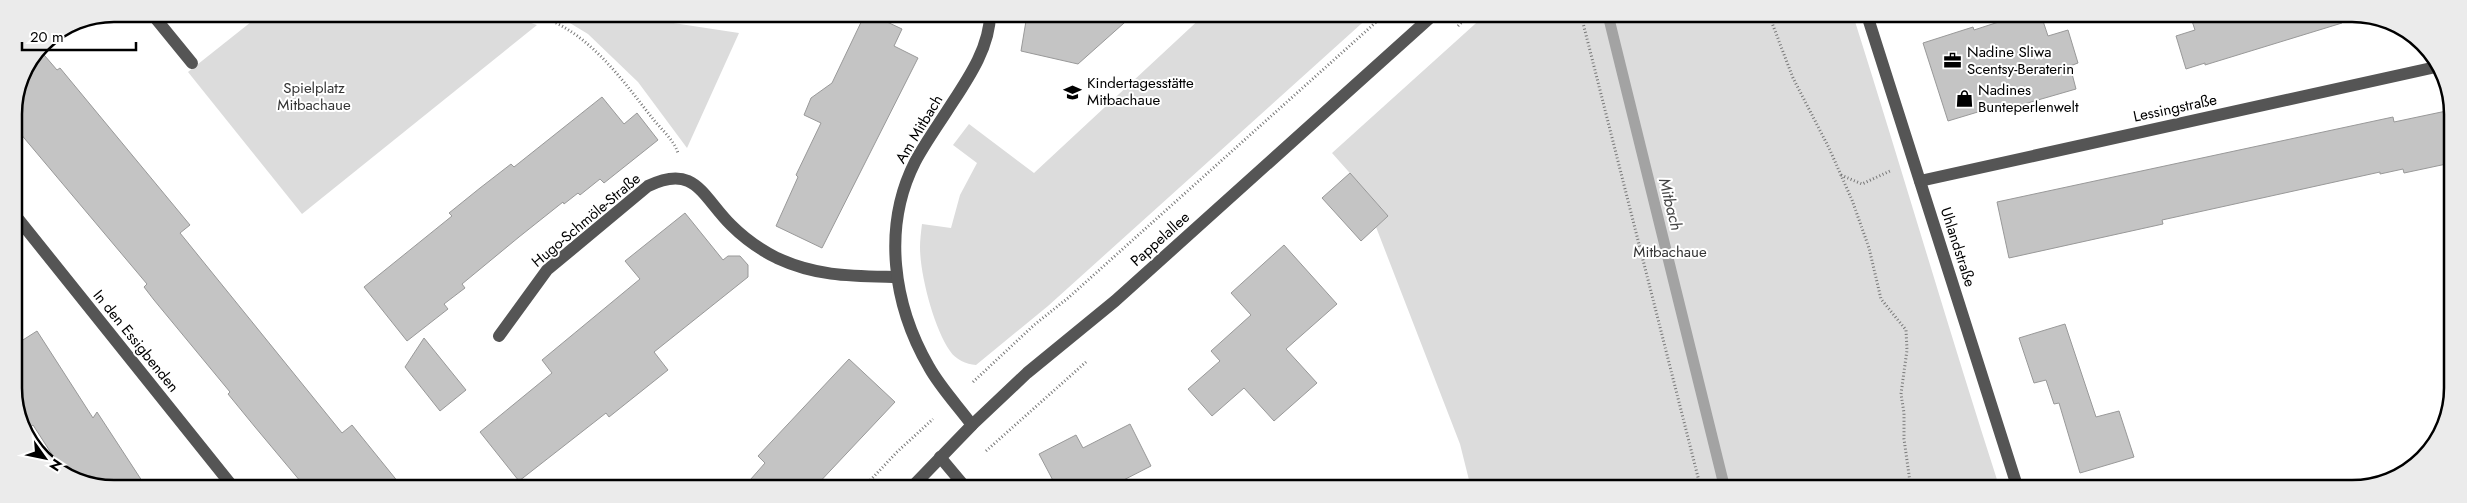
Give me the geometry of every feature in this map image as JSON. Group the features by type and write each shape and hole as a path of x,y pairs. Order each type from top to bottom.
{"street":[{"path":"159,22 192,63"},
{"name":"Am Mitbach","path":"972,425 929,368 908,320 897,277 894,251 895,229 906,185 915,162 971,75 982,48 988,22"},
{"name":"Pappelallee","path":"918,480 972,425 1027,373 1115,302 1425,22"},
{"name":"Uhlandstraße","path":"1869,22 2015,480"},
{"name":"Lessingstraße","path":"1920,181 2432,68"},
{"name":"Hugo-Schmöle-Straße","path":"499,336 547,270 648,186 662,179 675,177 689,181"},
{"path":"689,181 704,192 730,224 751,242 776,257 805,269 836,276 897,277"},
{"name":"In den Essigbenden","path":"22,224 227,480"},
{"path":"940,457 959,480"}],"path":[{"path":"555,22 577,35 619,75 677,149 689,181"},
{"path":"980,376 1034,325 1068,298 1376,22"},
{"path":"1583,22 1700,480"},
{"path":"1772,22 1793,78 1841,175 1869,248 1881,299 1899,318 1906,330 1907,350 1901,394 1904,412 1904,439 1910,480"},
{"path":"1841,175 1862,184 1901,169 1920,181"},
{"path":"871,480 897,452 926,426"}],"green space":[{"name":"Spielplatz Mitbachaue","path":"251,22 528,22 537,25 302,214 188,72"},
{"path":"568,22 667,22 739,33 687,148 638,82 588,34"},
{"path":"1196,22 1363,22 1048,306 976,365 965,363 952,354 933,315 922,272 920,247 922,224 951,228 960,195 977,163 953,145 969,124 1034,173"},
{"name":"Mitbachaue","path":"1477,22 1855,22 1997,480 1469,480 1460,444 1376,227 1388,216 1332,153"}],"building":[{"path":"861,22 887,22 902,29 894,46 918,58 822,248 776,226 798,177 796,175 821,123 804,115 811,98 832,83"},
{"path":"1026,22 1125,22 1078,64 1021,51"},
{"path":"1999,22 2043,22 2048,36 2068,30 2078,63 2070,66 2076,89 1993,113 1991,108 1948,121 1923,43 1973,27 1974,30"},
{"path":"2192,22 2342,23 2205,65 2205,63 2186,69 2176,36 2195,30"},
{"path":"44,55 57,70 60,68 190,225 180,233 342,433 352,425 397,480 299,480 154,300 144,287 147,284 22,136 24,96 29,79"},
{"path":"602,97 624,124 637,113 658,140 604,183 600,179 580,195 578,193 564,204 563,202 519,237 462,284 465,288 444,304 448,309 407,341 364,287 452,216 449,213 480,188 511,164 514,167"},
{"path":"2444,111 2444,164 2404,173 2403,169 2380,174 2380,172 2162,220 2163,224 2009,258 1997,202 2393,117 2394,122"},
{"path":"1350,173 1388,216 1361,241 1322,198"},
{"path":"685,213 723,260 728,256 740,256 748,265 748,277 654,352 668,370 609,417 606,413 518,480 480,432 552,373 542,360 640,279 625,261"},
{"path":"1284,245 1337,304 1286,349 1317,383 1274,421 1244,388 1212,416 1188,389 1220,361 1211,351 1251,315 1231,293"},
{"path":"2065,324 2096,417 2119,411 2134,457 2080,473 2059,403 2054,404 2046,380 2034,383 2019,338"},
{"path":"37,331 93,418 97,412 141,480 102,480 79,474 55,458 33,425 31,427 27,418 22,389 22,341"},
{"path":"424,338 466,390 440,411 405,367"},
{"path":"849,359 895,402 822,480 750,480 765,463 758,456"},
{"path":"1130,424 1151,466 1124,480 1053,480 1039,454 1076,435 1083,448"}],"waterway":[{"name":"Mitbach","path":"1610,22 1723,480"}],"place":[{"name":"Nadine Sliwa Scentsy-Beraterin","path":"1953,61"},
{"name":"Kindertagesstätte Mitbachaue","path":"1073,92"},
{"name":"Nadines Bunteperlenwelt","path":"1964,99"}]}
